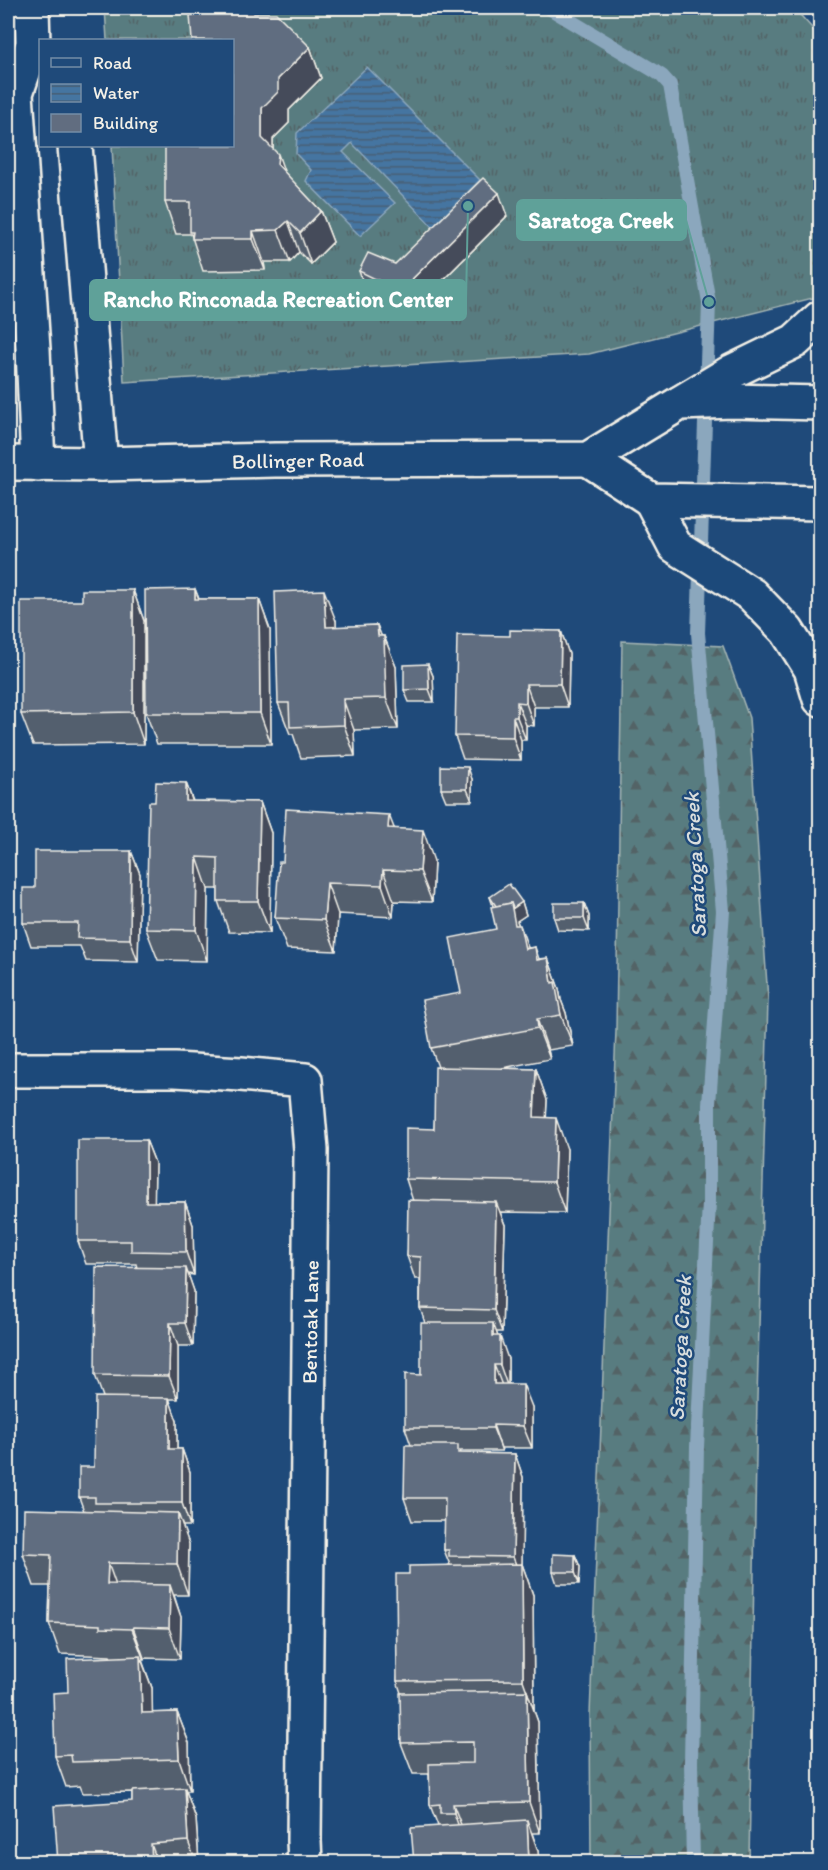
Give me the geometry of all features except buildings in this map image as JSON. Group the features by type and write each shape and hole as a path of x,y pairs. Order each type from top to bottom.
{"main road":[{"path":"23,464 33,349 16,93 37,49 33,8"},
{"path":"75,147 101,464"},
{"path":"588,459 680,403 732,386 795,341 820,318"},
{"path":"732,386 820,402"},
{"path":"588,459 664,500 820,503"},
{"name":"Bollinger Road","path":"23,464 588,459"},
{"path":"664,500 675,546 752,595 787,631 811,669 820,699"},
{"name":"Bentoak Lane","path":"8,1070 175,1070 305,1080 311,1150 305,1863"}],"green space":[{"path":"105,8 794,8 820,37 820,267 817,297 589,354 124,382 112,147 234,147 234,39 107,39"},
{"path":"622,641 723,646 749,718 768,1000 757,1399 749,1862 591,1862 590,1715 616,1030"}],"water":[{"path":"367,67 480,180 433,227 352,143 343,152 395,203 360,236 306,181 311,170 296,154 297,133"}],"waterway":[{"name":"Saratoga Creek","path":"549,8 653,70 670,85 709,302 698,633 723,911 709,1104 709,1202 697,1447 691,1762 693,1862"}],"place":[{"name":"Rancho Rinconada Recreation Center","path":"468,206"},
{"name":"Saratoga Creek","path":"709,302"}]}
